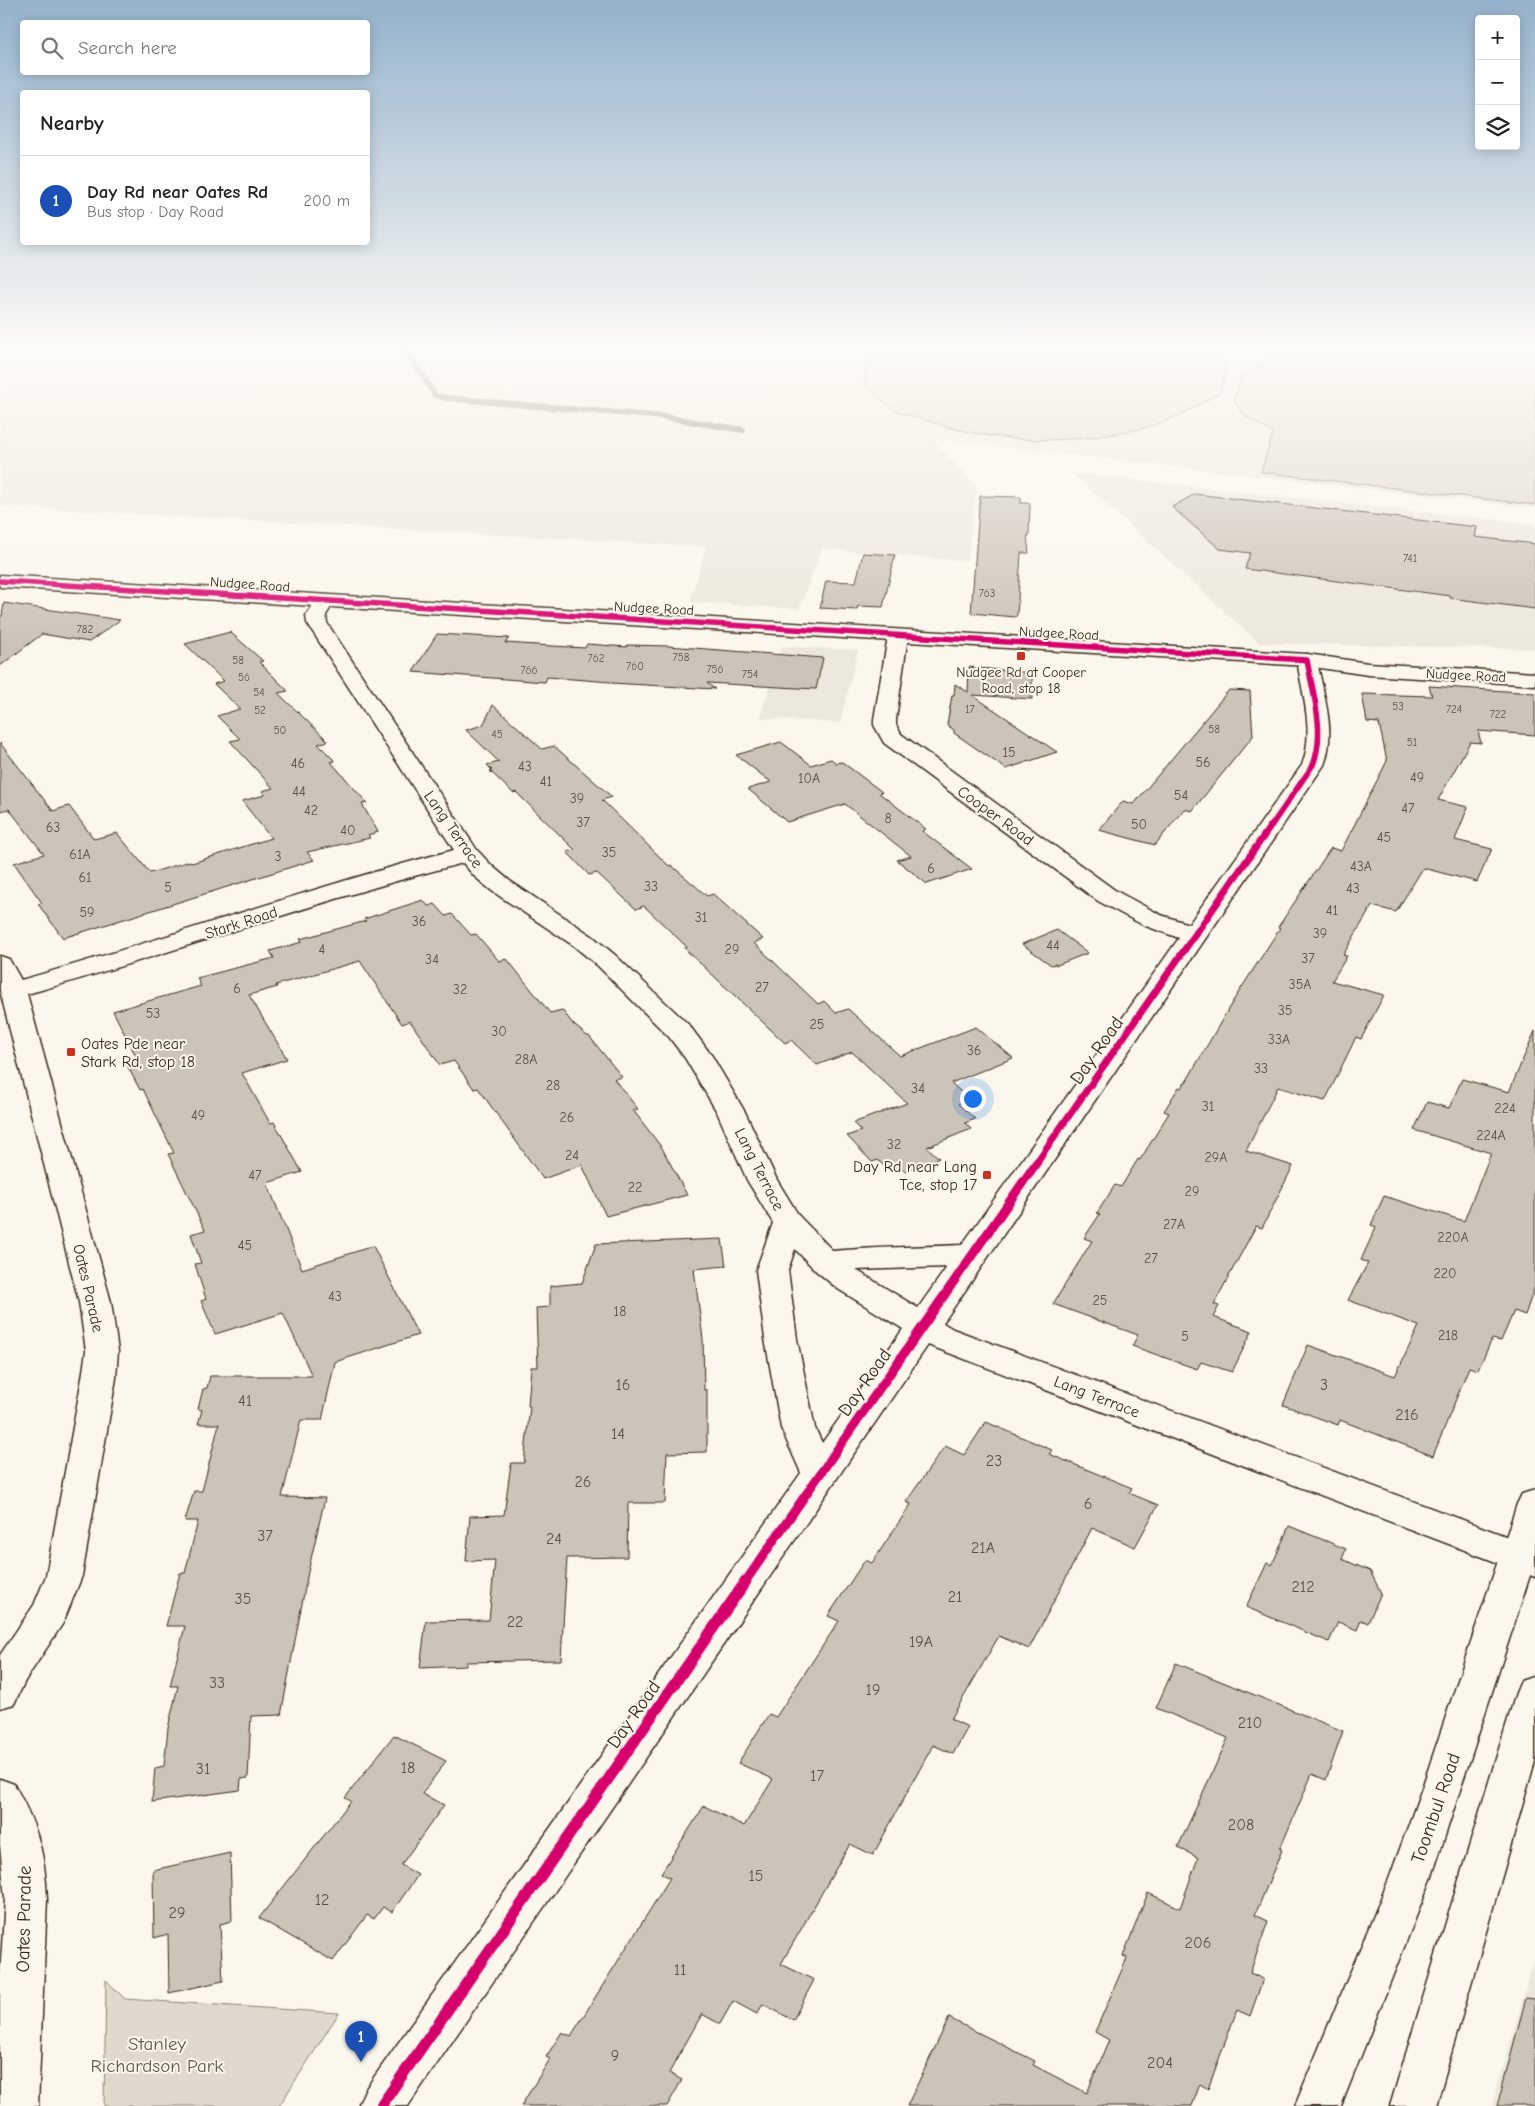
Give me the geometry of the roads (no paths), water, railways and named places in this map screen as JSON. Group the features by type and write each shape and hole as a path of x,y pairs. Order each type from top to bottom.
{"street":[{"name":"Nudgee Road","path":"0,581 1307,660 1368,669 1535,680"},
{"name":"Lang Terrace","path":"325,601 315,617 316,623 468,854 483,872 501,886 583,941 606,960 679,1031 698,1056 731,1112 762,1180 788,1223 826,1262 849,1281 922,1327 949,1340 1526,1559"},
{"name":"Cooper Road","path":"898,636 885,719 885,725 892,738 1107,896 1152,920 1195,935"},
{"name":"Nudgee Road","path":"1307,660 1368,655 1535,663"},
{"name":"Day Road","path":"381,2106 922,1327 974,1255 1318,755 1319,734 1307,660"},
{"name":"Stark Road","path":"7,977 113,962 384,876 468,854"},
{"name":"Oates Parade","path":"0,1692 11,1670 50,1612 64,1576 99,1378 102,1351 95,1302 7,977"},
{"path":"788,1223 772,1270 781,1339 798,1428 819,1475"},
{"path":"826,1262 882,1257 910,1258 974,1255"},
{"name":"Toombul Road","path":"1318,2106 1410,1879 1526,1559 1535,1504"},
{"path":"1412,2106 1535,1693"},
{"name":"Oates Parade","path":"0,1797 21,1841 25,1865 26,1899 15,2106"}],"place":[{"name":"Nudgee Rd at Cooper Road, stop 18","path":"1021,656"},
{"name":"Oates Pde near Stark Rd, stop 18","path":"71,1052"},
{"name":"Day Rd near Lang Tce, stop 17","path":"987,1175"},
{"name":"Day Rd near Oates Rd","path":"361,2062"}],"park label":[{"name":"Stanley Richardson Park","path":"157,2054"}]}
